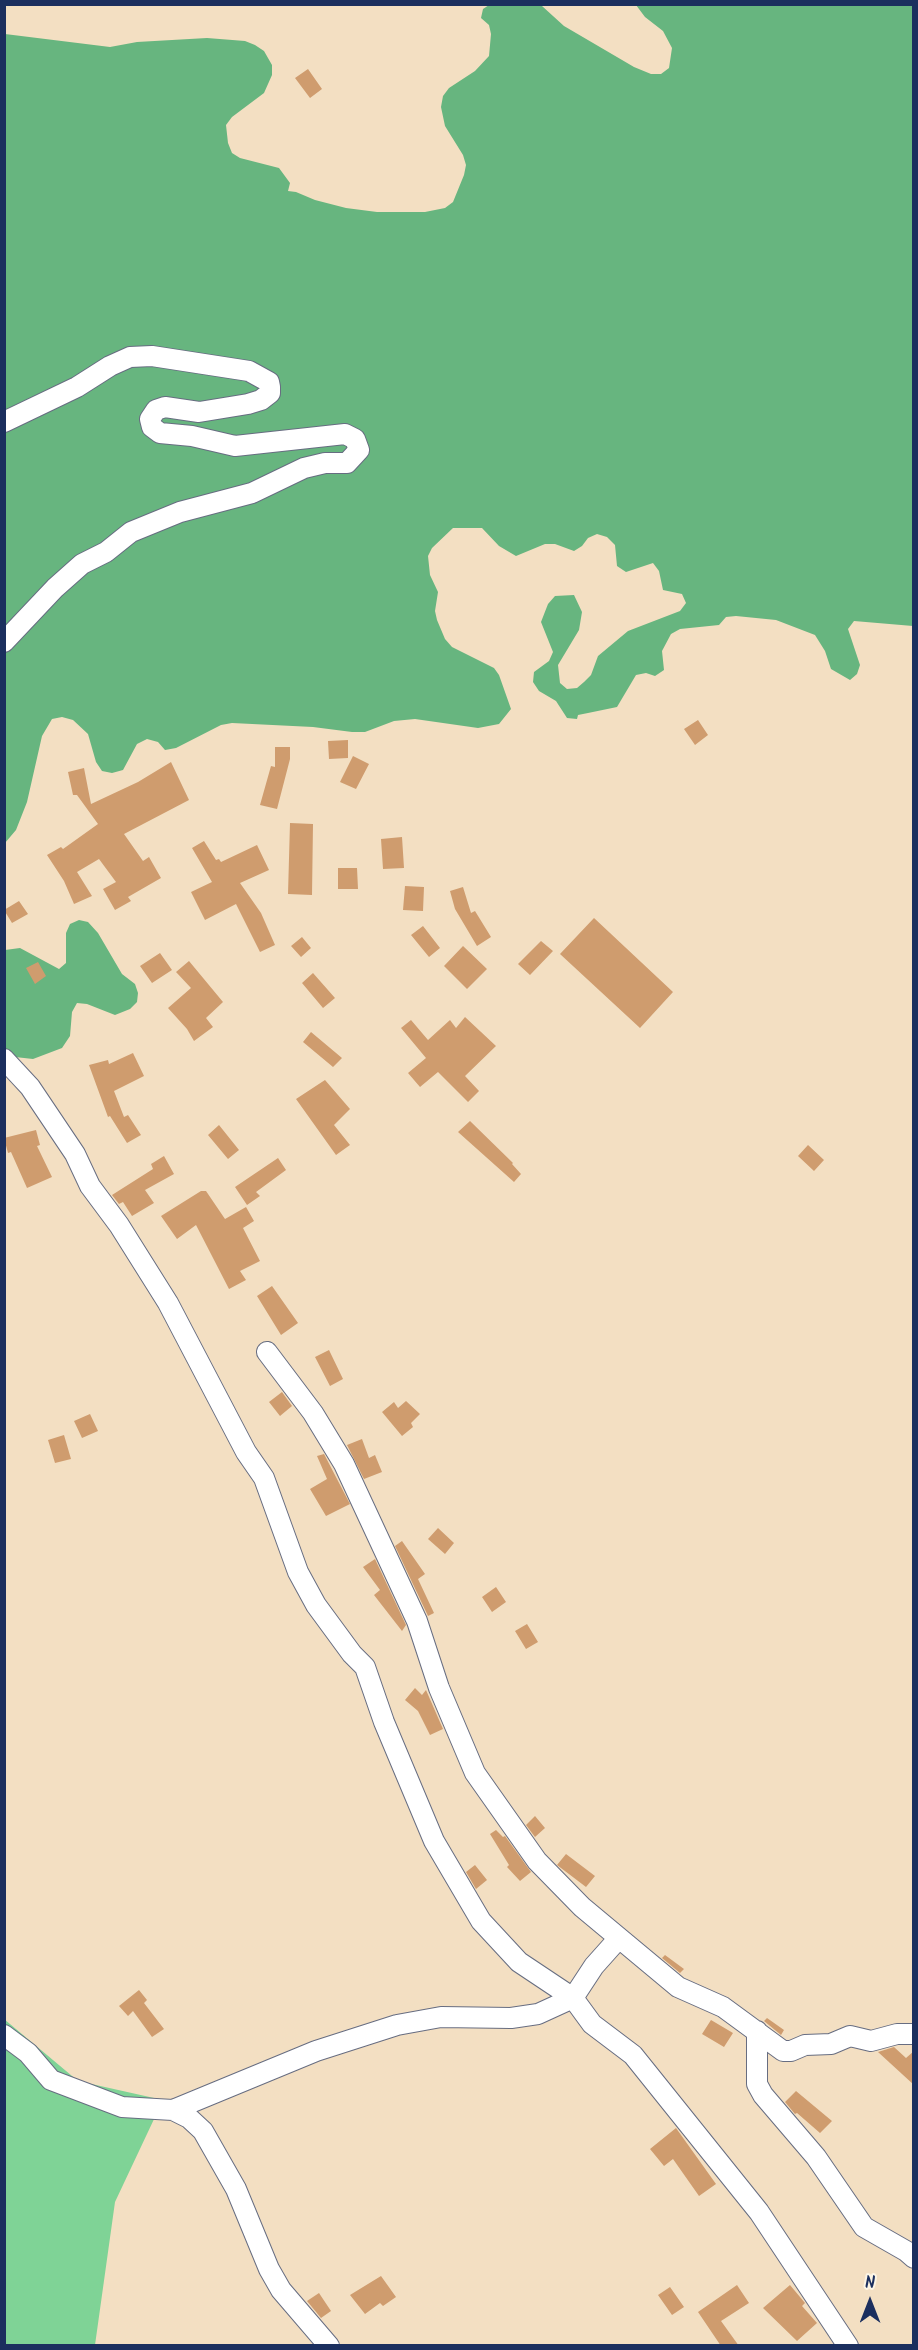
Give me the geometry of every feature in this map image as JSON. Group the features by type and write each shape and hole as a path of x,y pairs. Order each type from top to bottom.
{"street":[{"path":"4,422 77,387 110,366 130,357 152,356 249,371 268,382 270,387 270,393 261,400 239,406 199,412 165,407 156,410 150,419 152,427 160,433 192,436 235,446 345,434 355,439 359,450 347,463 325,463 304,468 252,493 180,512 131,532 106,552 82,564 55,588 4,642"},
{"path":"4,1059 30,1087 75,1154 90,1186 120,1225 168,1303 246,1452 264,1478 298,1572 316,1605 365,1668 384,1722 435,1841 481,1921 519,1962 573,1998 592,2024 633,2055 759,2212 848,2346"},
{"path":"267,1352 313,1413 344,1464 417,1621 439,1688 475,1773 537,1861 582,1907 678,1987 723,2007 783,2052 791,2052 805,2045 831,2044 850,2036 871,2041 897,2034 914,2034"},
{"path":"173,2110 316,2051 397,2025 441,2017 511,2018 538,2014 573,1998 594,1966 619,1938"},
{"path":"757,2031 757,2084 763,2095 816,2157 864,2227 914,2258"},
{"path":"4,2035 28,2053 51,2080 122,2107 173,2110 189,2118 203,2131 236,2189 269,2269 281,2290 328,2346"}],"green space":[{"path":"534,4 542,6 564,26 634,67 651,74 661,74 669,68 672,48 663,31 645,17 636,5 913,5 913,626 854,621 848,629 860,665 857,674 850,680 831,669 825,651 815,635 776,620 736,616 726,617 719,625 680,629 671,634 662,651 664,670 655,676 646,673 636,675 617,707 578,715 577,719 567,718 556,701 539,691 533,682 534,672 549,661 553,652 541,622 548,604 555,596 574,595 582,612 579,630 558,665 560,683 567,689 577,688 584,682 591,675 598,656 628,631 680,611 686,603 682,594 663,590 659,571 653,563 626,572 617,566 615,545 607,537 597,534 588,538 574,551 555,544 545,544 516,556 499,546 482,528 453,528 432,548 428,556 430,575 438,592 435,611 437,620 445,639 452,647 494,668 499,675 511,709 499,724 478,728 415,719 394,721 365,732 352,732 313,727 232,723 221,725 176,748 165,750 158,742 147,739 137,744 123,770 112,773 102,771 96,762 88,734 73,720 62,717 52,719 42,736 27,802 16,830 5,843 5,34 110,47 137,42 207,38 245,41 255,45 264,51 272,65 272,75 264,93 232,117 226,125 228,143 232,153 240,158 279,168 290,183 288,191 315,200 346,208 377,212 425,212 445,208 453,202 464,175 466,165 463,155 445,126 441,107 443,96 449,88 475,71 489,56 491,34 489,25 481,18 483,9 489,5"},
{"path":"79,920 88,922 98,933 122,974 135,984 138,993 137,1002 130,1009 115,1015 87,1004 77,1003 72,1012 70,1036 62,1048 33,1059 15,1057 5,1063 5,950 20,948 59,969 66,963 66,933 70,924"},
{"path":"4,2019 78,2081 163,2100 115,2202 95,2345 5,2345"}],"building":[{"path":"308,69 322,89 310,98 295,78"},
{"path":"698,720 708,735 695,745 684,729"},
{"path":"348,740 348,758 329,759 328,741"},
{"path":"275,747 290,747 290,759 277,809 260,805 271,766 275,767"},
{"path":"353,756 369,764 356,789 340,782"},
{"path":"171,762 189,800 124,834 143,861 149,857 161,878 128,897 131,901 115,910 103,889 116,882 99,859 77,872 92,896 74,904 64,881 47,855 61,847 63,849 98,824 77,795 73,795 68,772 84,768 91,804 138,782"},
{"path":"290,823 313,824 312,895 288,894"},
{"path":"402,837 404,868 383,869 381,839"},
{"path":"204,841 216,860 219,859 221,862 257,845 269,870 240,883 261,913 275,945 260,952 236,904 205,920 191,892 212,882 192,848"},
{"path":"338,868 357,868 358,889 338,889"},
{"path":"405,886 424,887 423,911 403,910"},
{"path":"463,887 471,913 475,911 491,937 477,946 455,909 450,891"},
{"path":"19,901 28,914 12,923 4,910"},
{"path":"594,918 673,992 640,1028 560,954"},
{"path":"423,926 440,948 429,957 411,935"},
{"path":"302,937 311,948 301,957 291,946"},
{"path":"541,941 553,951 530,975 518,964"},
{"path":"463,946 487,969 467,989 444,966"},
{"path":"160,953 172,970 152,983 140,966"},
{"path":"189,961 223,1002 206,1018 213,1027 194,1041 187,1029 168,1008 191,988 176,972"},
{"path":"38,962 46,976 35,984 26,968"},
{"path":"313,973 335,998 323,1008 302,983"},
{"path":"465,1017 496,1046 465,1076 479,1091 468,1102 438,1072 420,1087 408,1073 426,1058 401,1028 411,1020 428,1040 450,1020 456,1028"},
{"path":"311,1032 342,1058 333,1067 303,1042"},
{"path":"133,1053 144,1076 114,1091 124,1117 128,1115 141,1135 127,1143 110,1116 108,1117 89,1065 108,1060 109,1064"},
{"path":"325,1080 350,1109 334,1125 350,1145 336,1155 296,1099"},
{"path":"470,1121 513,1163 521,1174 514,1182 458,1132"},
{"path":"219,1125 239,1150 228,1159 208,1135"},
{"path":"36,1130 40,1145 37,1146 52,1177 27,1188 11,1152 8,1153 4,1138"},
{"path":"808,1145 824,1160 814,1171 798,1156"},
{"path":"164,1156 174,1174 145,1190 154,1203 132,1216 123,1202 119,1204 112,1195 153,1169 151,1164"},
{"path":"278,1158 286,1170 256,1192 260,1196 247,1205 235,1187"},
{"path":"201,1191 206,1191 225,1219 246,1207 254,1221 243,1228 260,1261 240,1271 246,1280 229,1289 196,1225 177,1239 161,1216"},
{"path":"272,1286 298,1323 281,1335 257,1296"},
{"path":"329,1350 343,1379 330,1386 315,1357"},
{"path":"282,1392 292,1406 280,1416 269,1402"},
{"path":"406,1401 420,1414 411,1423 413,1427 402,1436 382,1412 394,1402 398,1408"},
{"path":"90,1414 98,1431 82,1438 74,1421"},
{"path":"64,1435 71,1459 55,1463 48,1440"},
{"path":"362,1439 369,1458 375,1455 382,1472 364,1479 347,1445"},
{"path":"324,1454 350,1504 326,1516 310,1489 327,1479 317,1456"},
{"path":"438,1528 454,1543 445,1554 428,1539"},
{"path":"402,1541 425,1574 418,1579 434,1613 428,1616 395,1546"},
{"path":"375,1559 406,1625 402,1631 374,1595 380,1590 363,1567"},
{"path":"496,1587 506,1602 492,1612 482,1597"},
{"path":"527,1624 538,1642 526,1649 515,1631"},
{"path":"415,1688 422,1695 426,1690 443,1729 430,1735 418,1711 405,1700"},
{"path":"535,1816 545,1828 535,1837 526,1825"},
{"path":"496,1830 503,1837 505,1836 531,1872 520,1881 507,1867 509,1865 490,1834"},
{"path":"566,1854 595,1876 586,1887 557,1865"},
{"path":"475,1865 487,1880 476,1889 466,1872"},
{"path":"665,1955 684,1969 680,1973 662,1958"},
{"path":"139,1990 147,2000 144,2003 164,2029 152,2037 133,2011 128,2016 119,2006"},
{"path":"767,2018 784,2030 781,2035 764,2021"},
{"path":"711,2020 733,2033 724,2047 702,2034"},
{"path":"894,2047 906,2058 914,2051 914,2085 878,2052"},
{"path":"796,2091 832,2121 820,2133 797,2113 795,2114 785,2102"},
{"path":"676,2128 716,2184 699,2196 673,2159 664,2166 650,2149"},
{"path":"381,2276 396,2297 383,2306 380,2303 365,2314 350,2295"},
{"path":"737,2285 749,2303 721,2321 739,2346 721,2346 698,2312"},
{"path":"790,2285 805,2303 802,2306 817,2323 797,2341 763,2308"},
{"path":"670,2287 684,2307 672,2315 658,2295"},
{"path":"319,2293 331,2311 321,2318 307,2301"}]}
